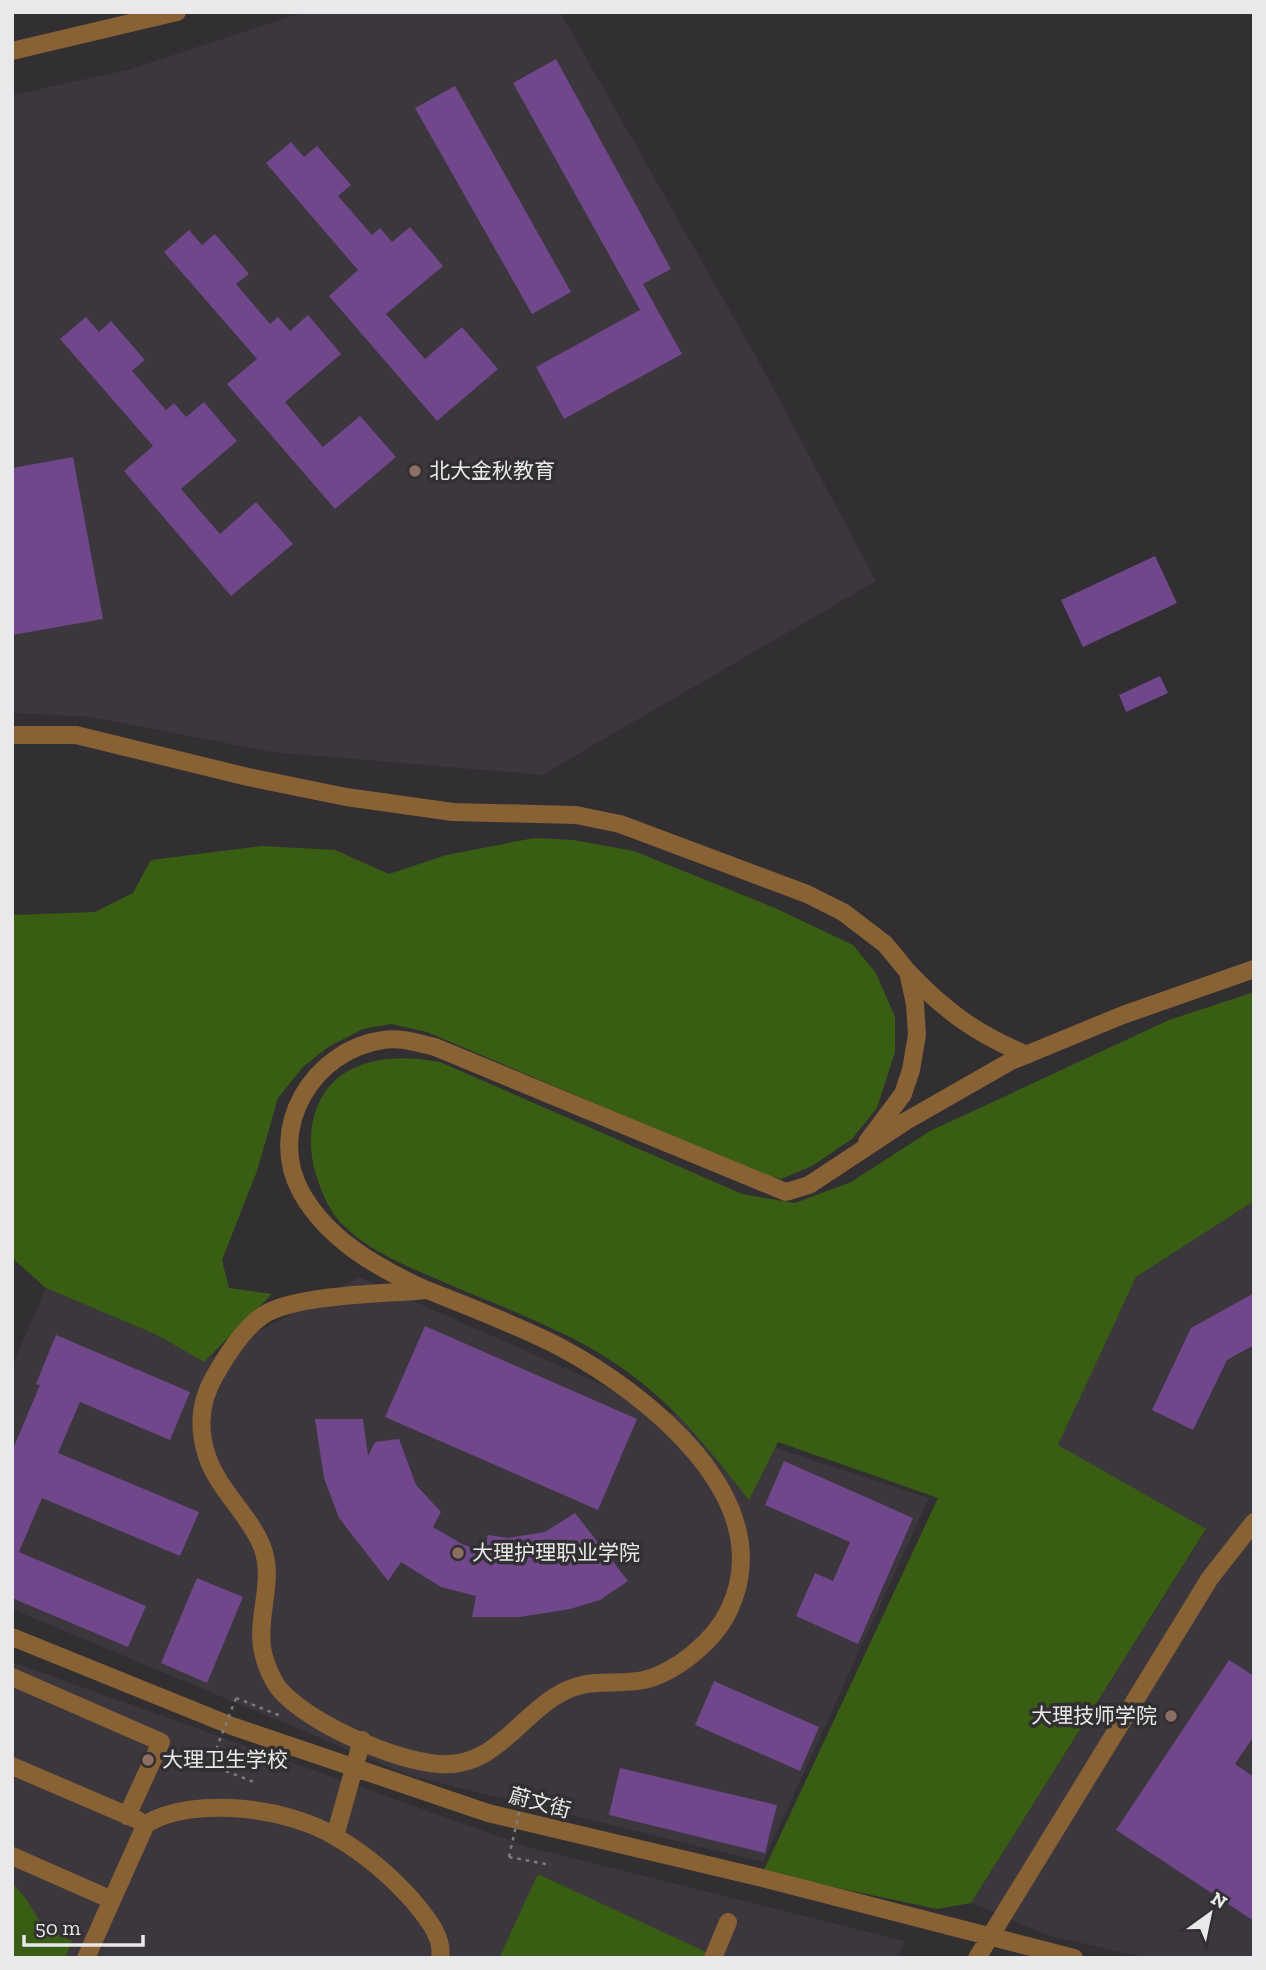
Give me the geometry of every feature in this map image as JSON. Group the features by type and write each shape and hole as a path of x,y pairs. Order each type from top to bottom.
{"street":[{"path":"12,51 177,12"},
{"path":"12,735 76,735 191,765 400,805 489,815 576,815 620,824 807,894 843,912 884,944 908,972 958,1019 990,1039 1027,1055"},
{"path":"427,1290 299,1303 260,1317 229,1353 202,1401 200,1426 207,1455 221,1488 261,1543 267,1568 262,1648 277,1687 298,1706 362,1740 411,1759 441,1764 469,1763 491,1753 548,1699 569,1688 589,1683 644,1680 682,1661 713,1634 726,1617 735,1597 741,1566 740,1537 730,1504 716,1479 692,1448 623,1387 562,1349 379,1268 341,1240 320,1220 300,1190 292,1164 289,1130 305,1088 329,1063 361,1045 384,1040 435,1047 769,1188 786,1192 809,1185 941,1100 1027,1055 1123,1015 1254,969"},
{"path":"858,1154 903,1094 911,1070 917,1035 915,1004 908,972"},
{"path":"976,1958 1210,1578 1254,1522"},
{"name":"蔚文街","path":"12,1637 169,1702 356,1770 551,1830 754,1875 1074,1958"},
{"path":"12,1677 161,1742 127,1816"},
{"path":"335,1836 356,1770 362,1740"},
{"path":"12,1766 146,1824"},
{"path":"86,1958 146,1824 164,1813 215,1806 282,1816 335,1836 378,1867 424,1913 440,1942 440,1958"},
{"path":"12,1856 112,1900"},
{"path":"713,1958 728,1922"}],"path":[{"path":"254,1782 210,1765 236,1698 283,1716"},
{"path":"551,1866 509,1857 523,1794 562,1802"}],"shaded area":[{"name":"北大金秋教育","path":"304,12 560,12 759,362 876,581 542,775 271,752 91,717 12,713 12,95 131,69"},
{"name":"大理技师学院","path":"1254,1201 1254,1958 1147,1958 1050,1936 971,1903 1206,1530 1057,1445 1136,1277"},
{"name":"大理护理职业学院","path":"359,1277 655,1408 929,1498 763,1862 411,1776 12,1609 12,1366 46,1288 157,1335 204,1361"},
{"name":"大理卫生学校","path":"12,1662 528,1847 905,1941 898,1958 12,1958"}],"green space":[{"path":"534,838 573,840 634,851 775,908 853,945 876,973 895,1017 895,1052 877,1108 852,1139 812,1166 781,1179 761,1174 427,1032 391,1024 363,1029 328,1047 303,1067 278,1098 257,1171 222,1260 229,1288 272,1294 204,1362 157,1335 46,1288 12,1258 12,915 95,912 133,893 151,860 262,846 335,850 389,874 446,855"},
{"path":"1254,992 1254,1201 1136,1277 1058,1445 1206,1529 971,1903 937,1909 763,1872 938,1498 778,1442 749,1500 707,1448 663,1401 607,1358 561,1332 388,1257 364,1243 343,1225 324,1196 312,1159 312,1128 316,1110 324,1094 343,1074 366,1063 402,1058 440,1062 742,1194 795,1203 851,1182 930,1131 1169,1020"},
{"path":"538,1874 706,1952 703,1958 499,1958"},
{"path":"12,1883 24,1896 45,1929 72,1941 65,1958 12,1958"}],"building":[{"path":"556,59 671,269 643,284 682,354 564,419 536,367 640,310 513,83"},
{"path":"455,86 571,292 532,314 415,108"},
{"path":"291,142 304,157 317,146 351,185 338,196 372,235 380,228 392,242 410,227 443,266 386,314 425,359 462,327 498,369 437,421 329,296 358,270 266,163"},
{"path":"189,230 202,245 215,234 249,274 236,284 270,324 278,317 290,331 308,315 341,354 285,402 323,447 360,416 396,457 335,509 227,384 257,359 164,252"},
{"path":"86,317 99,332 111,321 145,360 132,371 166,410 174,403 186,417 204,402 237,441 181,489 220,534 256,502 293,544 231,596 124,471 153,446 60,339"},
{"path":"73,457 103,619 12,635 12,468"},
{"path":"1155,556 1177,603 1083,647 1061,600"},
{"path":"1160,676 1168,693 1126,712 1119,695"},
{"path":"1254,1293 1254,1345 1227,1360 1193,1430 1152,1410 1191,1328"},
{"path":"425,1326 637,1419 598,1510 385,1417"},
{"path":"56,1335 190,1392 170,1440 80,1402 58,1453 199,1512 180,1556 42,1498 19,1552 146,1606 128,1647 12,1598 12,1451 40,1385 36,1384"},
{"path":"315,1419 363,1419 368,1456 375,1442 399,1439 416,1485 441,1512 433,1527 462,1544 484,1552 488,1535 508,1538 545,1532 575,1513 628,1581 600,1600 570,1609 520,1617 472,1617 476,1596 441,1587 401,1562 388,1581 339,1518 324,1478"},
{"path":"784,1461 913,1518 858,1644 796,1616 815,1573 833,1581 850,1542 765,1505"},
{"path":"197,1578 243,1597 207,1683 161,1663"},
{"path":"1229,1660 1254,1676 1254,1736 1235,1764 1254,1777 1254,1921 1116,1830"},
{"path":"714,1681 819,1727 800,1771 695,1725"},
{"path":"620,1768 777,1805 765,1853 609,1815"}],"place":[{"name":"北大金秋教育","path":"415,471"},
{"name":"大理护理职业学院","path":"458,1553"},
{"name":"大理技师学院","path":"1171,1716"},
{"name":"大理卫生学校","path":"148,1760"}]}
